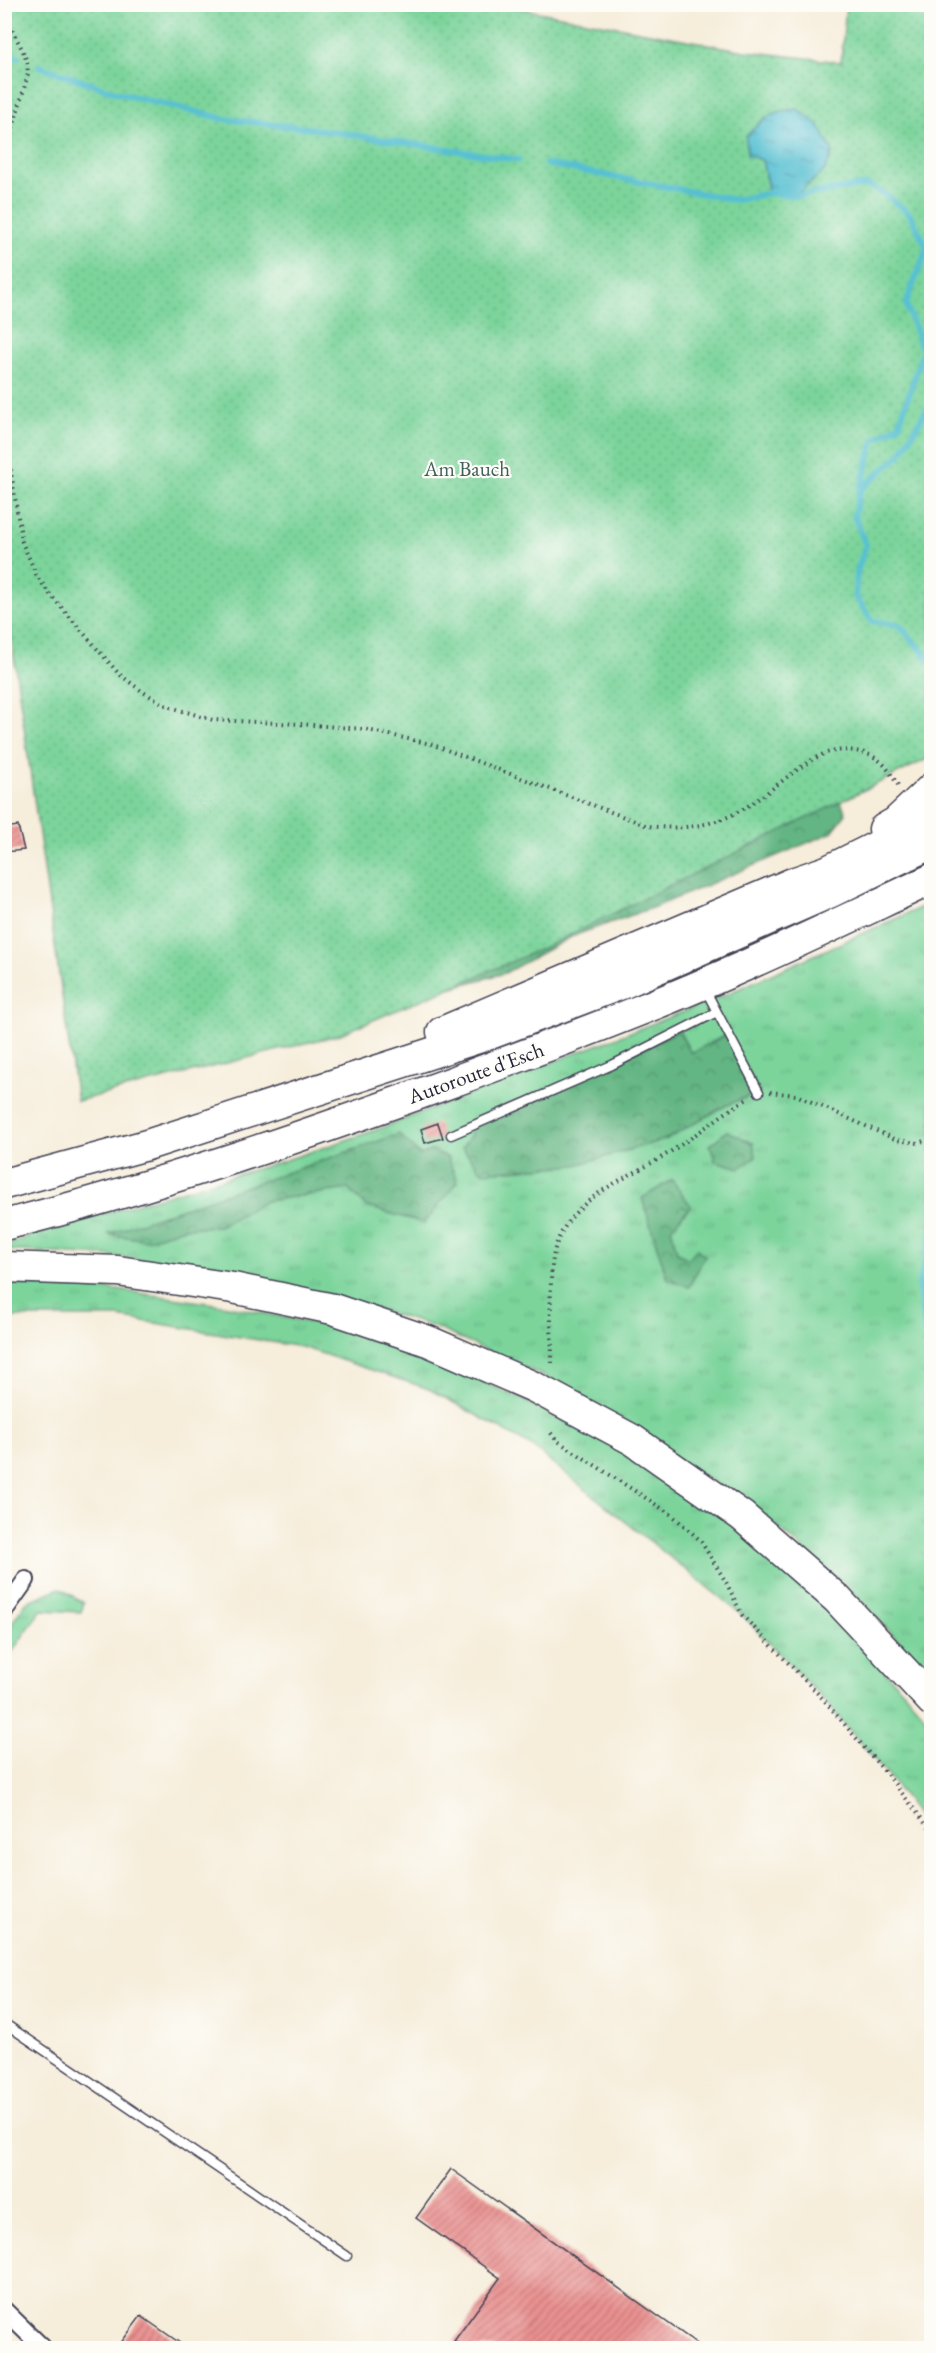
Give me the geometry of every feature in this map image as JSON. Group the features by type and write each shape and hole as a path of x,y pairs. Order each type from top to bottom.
{"highway":[{"path":"795,882 819,863 896,822 932,788"},
{"path":"285,1101 795,882 827,871 932,819"},
{"name":"Autoroute d'Esch","path":"4,1184 147,1144 488,1035 614,987 831,892 932,843"},
{"name":"Autoroute d'Esch","path":"4,1225 153,1183 368,1113 603,1026 703,985 932,879"},
{"path":"4,1267 118,1271 233,1288 333,1309 429,1341 534,1387 633,1440 742,1516 837,1599 932,1701"}],"street":[{"path":"4,1611 26,1580"},
{"path":"4,2310 43,2349"}],"lane":[{"path":"703,985 759,1092"},
{"path":"451,1135 612,1065 717,1012"},
{"path":"4,2023 347,2256"}],"path":[{"path":"4,14 27,62 28,74 13,128 4,176"},
{"path":"4,126 13,128"},
{"path":"4,428 22,542 36,574 48,592 119,674 167,706 213,720 363,729 430,744 648,826 671,829 694,827 726,818 756,801 818,756 846,750 867,754 884,764 898,785"},
{"path":"552,1363 552,1271 556,1245 574,1214 592,1196 669,1153 732,1107 759,1092 776,1091 796,1095 897,1140 918,1143 932,1138"},
{"path":"551,1433 556,1440 672,1515 700,1540 726,1582 742,1615 823,1699 891,1779 932,1832"}],"green space":[{"name":"Am Bauch","path":"4,5 502,5 745,51 841,62 846,5 931,5 931,757 539,950 338,1035 77,1101 4,587"},
{"path":"839,797 846,814 831,833 660,905 573,936 505,973 405,1000"},
{"path":"931,903 931,1676 851,1590 755,1508 543,1376 432,1326 339,1298 236,1273 120,1257 5,1250 4,1247 33,1234 283,1161 376,1130 711,1001"},
{"path":"679,1031 691,1053 728,1034 759,1092 725,1106 667,1139 576,1165 482,1172 462,1148 471,1135 469,1128"},
{"path":"727,1131 753,1143 756,1156 740,1168 715,1161 710,1145"},
{"path":"399,1134 420,1155 432,1150 447,1157 458,1182 424,1223 367,1207 348,1189 266,1201 219,1226 184,1228 147,1240 108,1234"},
{"path":"672,1180 691,1206 671,1228 677,1252 688,1259 697,1249 705,1256 689,1287 667,1278 642,1198"},
{"path":"5,1284 118,1290 228,1306 326,1326 424,1356 524,1400 624,1452 734,1525 828,1609 931,1724 931,1832 891,1779 823,1699 742,1615 530,1445 429,1389 302,1347 118,1317 5,1317"},
{"path":"60,1588 84,1603 81,1612 41,1610 5,1662 5,1633 26,1602"}],"water":[{"path":"797,109 818,124 833,152 825,170 796,196 769,193 762,160 747,155 746,137 768,116 780,111"}],"building":[{"path":"18,826 24,850 4,852 4,828"},
{"path":"438,1123 443,1138 425,1143 421,1129"},
{"path":"451,2169 703,2348 465,2348 454,2341 500,2278 416,2218"},
{"path":"141,2316 187,2348 117,2348"}],"waterway":[{"path":"4,56 18,57"},
{"path":"39,66 115,92 225,119 315,129 519,160"},
{"path":"546,164 736,200 769,193 796,196 867,185 883,193 910,214 927,248 906,304 923,351 899,425 874,440 860,490"},
{"path":"932,400 900,455 860,490 854,516 866,545 857,571 855,596 872,621 899,625 932,662"},
{"path":"932,1233 919,1286 932,1390"}]}
